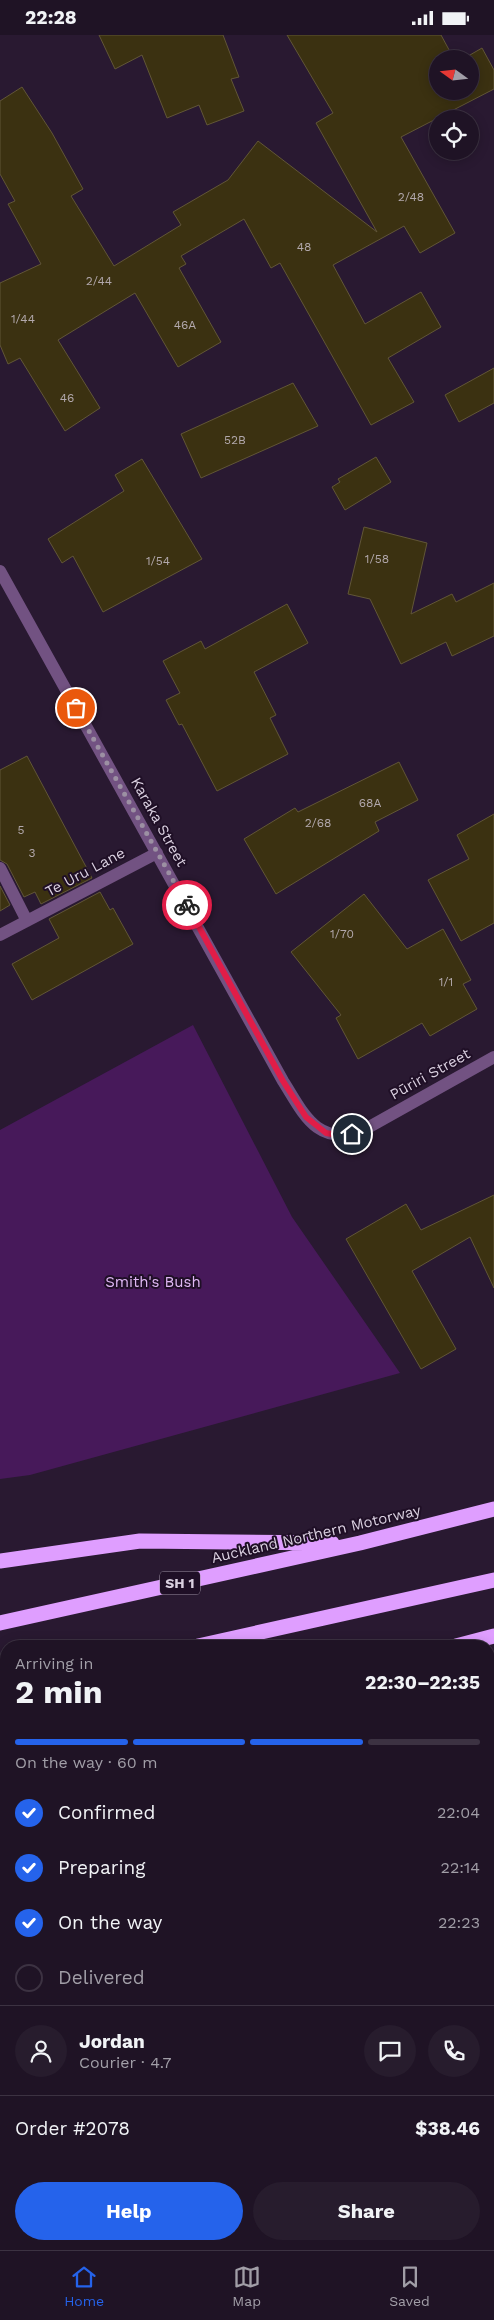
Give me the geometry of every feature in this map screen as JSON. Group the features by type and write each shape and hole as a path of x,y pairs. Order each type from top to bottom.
{"highway":[{"name":"Auckland Northern Motorway","path":"0,1623 360,1543 494,1509"},
{"path":"0,1561 140,1541 360,1543"},
{"path":"225,1640 494,1580"},
{"path":"479,1640 494,1636"}],"street":[{"name":"Karaka Street","path":"0,571 283,1081 306,1117 326,1133"},
{"name":"Te Uru Lane","path":"0,935 157,853"},
{"path":"0,868 27,921"},
{"name":"Pūriri Street","path":"326,1133 343,1136 362,1131 494,1057"}],"green space":[{"name":"Smith's Bush","path":"193,1025 292,1217 400,1373 30,1475 0,1479 0,1130"}],"building":[{"path":"99,35 223,35 239,77 231,79 244,111 207,125 199,105 167,118 142,55 115,69"},
{"path":"287,35 441,35 449,50 429,50 429,100 473,100 453,110 429,110 429,123 401,137 455,233 420,253 404,226 333,265 365,324 421,292 441,327 388,358 414,402 371,425 280,263 271,268 244,219 181,256 186,264 179,268 221,342 178,367 135,293 58,340 100,408 65,431 20,358 8,364 0,345 0,283 41,264 8,204 15,201 0,174 0,101 22,87 52,133 83,189 71,196 114,266 181,225 173,212 228,180 258,141 377,232 316,123 333,113"},
{"path":"482,48 494,70 494,89 479,97 479,50"},
{"path":"494,368 494,403 459,422 445,395"},
{"path":"293,383 318,426 201,478 181,434"},
{"path":"376,457 391,482 345,510 332,487 340,482 338,479"},
{"path":"142,459 202,559 103,612 73,556 62,563 48,539 124,491 115,475"},
{"path":"364,527 427,543 411,614 452,594 456,602 494,583 494,636 452,656 446,642 401,664 370,599 348,594"},
{"path":"287,604 308,643 254,672 276,715 270,718 288,754 217,791 182,724 179,725 166,700 180,693 163,661 201,641 205,649"},
{"path":"27,756 92,878 41,904 35,892 24,897 7,864 0,860 0,770"},
{"path":"399,762 418,800 375,822 379,831 276,894 244,839 295,808 298,812"},
{"path":"494,814 494,923 461,941 428,880 469,859 457,835"},
{"path":"0,886 10,905 0,911"},
{"path":"100,892 110,910 113,908 133,944 32,1000 12,964 59,938 49,919"},
{"path":"364,894 407,949 443,929 471,980 463,984 477,1009 430,1036 422,1023 358,1059 336,1018 341,1015 291,952"},
{"path":"494,1195 494,1288 470,1237 412,1271 456,1349 421,1369 346,1239 406,1204 421,1230"}],"way so far":[{"path":"76,708 187,905"}],"route":[{"path":"187,905 283,1081 306,1117 326,1133 343,1136 352,1134"}]}
